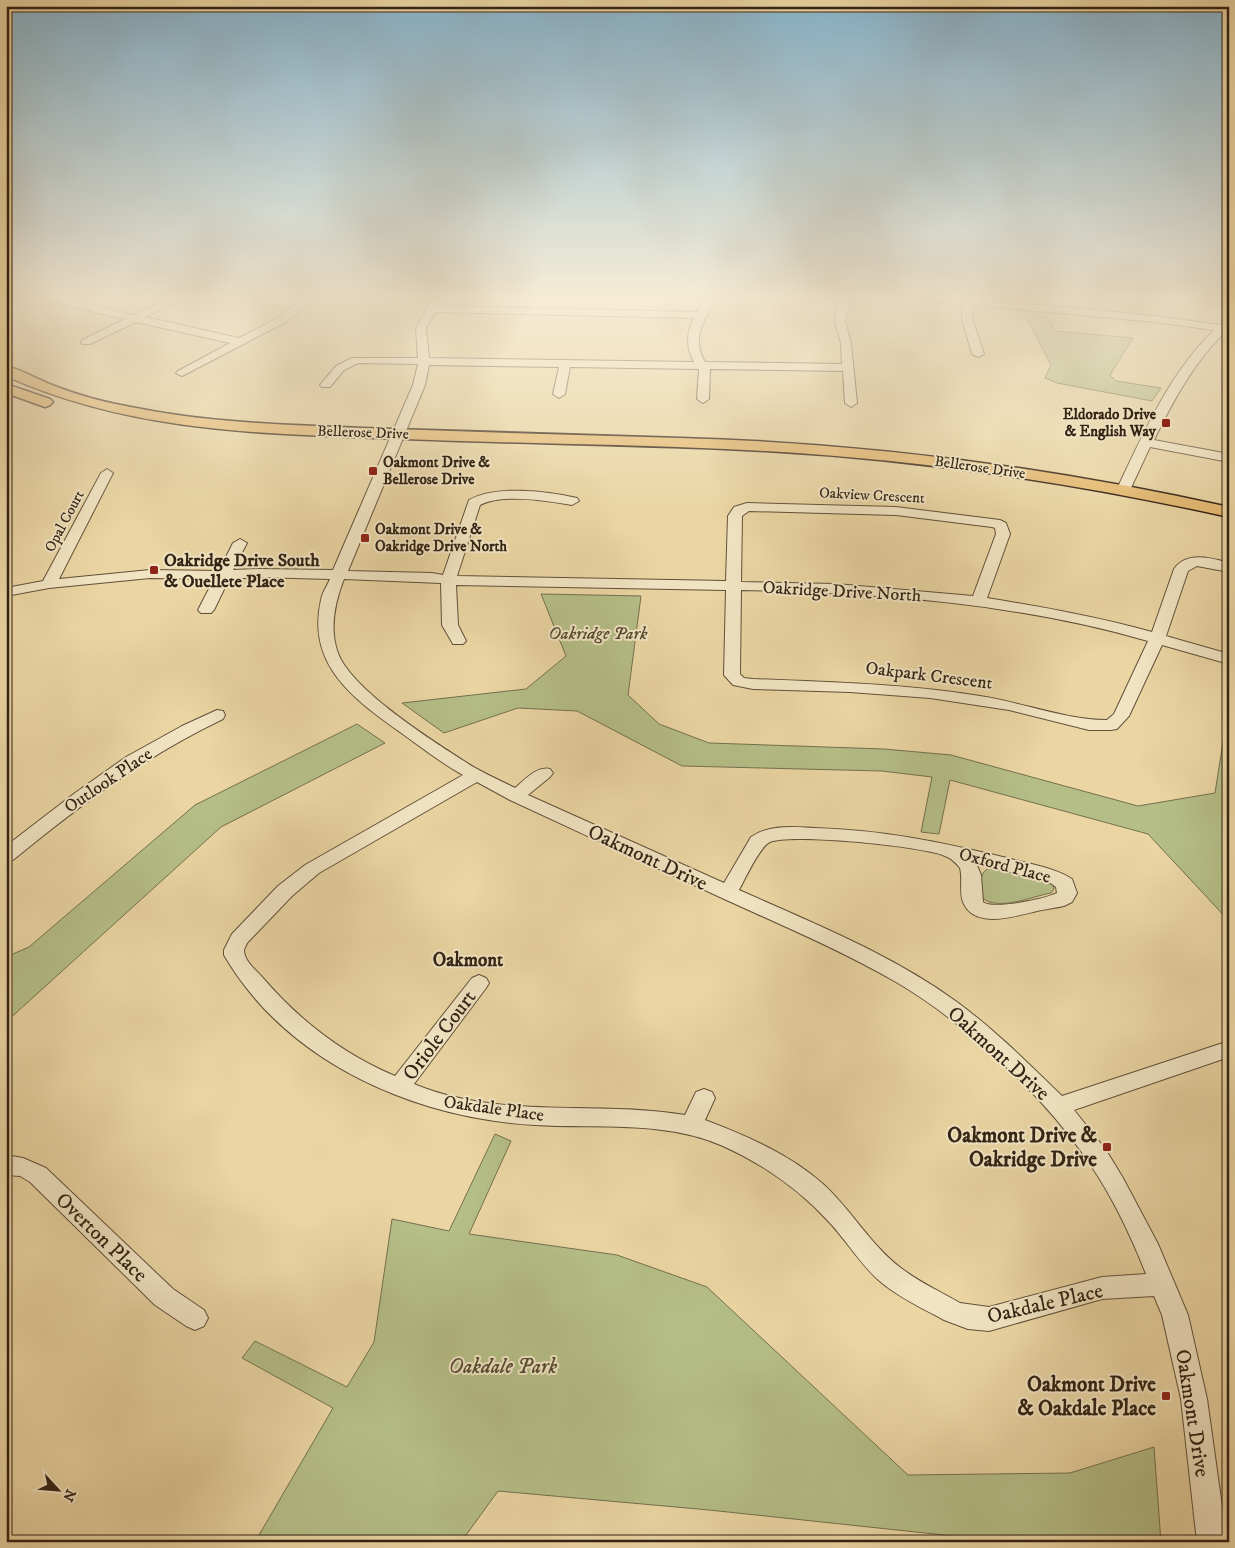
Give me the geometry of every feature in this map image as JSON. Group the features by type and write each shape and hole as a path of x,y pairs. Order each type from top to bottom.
{"main road":[{"name":"Bellerose Drive","path":"6,370 57,391 102,404 161,416 246,427 549,447 728,444 874,454 1004,469 1124,489 1229,512"},
{"name":"Bellerose Drive","path":"6,388 79,412 162,428 243,436 397,438"}],"street":[{"path":"182,373 191,368"},
{"path":"326,385 340,368"},
{"name":"Oakmont Drive","path":"423,368 419,386 328,600 326,626 330,653 338,670 352,686 378,709 475,776 850,948 905,978 949,1007 992,1041 1058,1106 1098,1157 1115,1185 1135,1221 1164,1284 1182,1343 1194,1398 1212,1542"},
{"path":"559,394 564,368"},
{"path":"703,368 703,398"},
{"path":"849,368 851,403"},
{"path":"1124,489 1145,442 1190,368"},
{"path":"1145,442 1229,458"},
{"name":"Opal Court","path":"49,584 107,473"},
{"path":"458,641 450,625 448,580 472,506 477,500 485,497 499,496 572,501"},
{"name":"Oakview Crescent","path":"733,586 735,516 742,508 760,506 887,511 981,520 1001,526 1003,534 979,600"},
{"path":"206,610 240,543"},
{"path":"1158,637 1183,566 1191,562 1200,562 1229,568"},
{"name":"Oakridge Drive North","path":"6,592 49,584 150,574 225,575 254,579 338,578 430,585 448,580 876,590 979,600 1065,615 1158,637 1229,659"},
{"name":"Oakpark Crescent","path":"733,586 731,671 734,678 739,682 761,685 874,688 930,693 1009,705 1096,726 1111,725 1118,720 1158,637"},
{"name":"Outlook Place","path":"6,856 102,780 181,732 217,715"},
{"path":"516,796 544,773"},
{"name":"Oakdale Place","path":"475,776 312,869 285,891 245,931 234,950 234,955 277,1008 309,1037 357,1069 399,1088 444,1102 511,1114 662,1120 692,1125 710,1131 753,1150 794,1176 826,1202 876,1261 892,1276 945,1308 968,1317 989,1319 1102,1288 1164,1284"},
{"name":"Oxford Place","path":"727,893 758,841 773,834 866,836 949,850 1052,876 1065,884 1067,893 1065,897 1057,901 994,912 982,911 972,901 971,873 968,866 949,850"},
{"name":"Oriole Court","path":"399,1088 479,983"},
{"path":"1058,1106 1229,1049"},
{"path":"692,1125 704,1098"},
{"name":"Overton Place","path":"6,1166 18,1165 38,1176 164,1297 195,1318"}],"green space":[{"path":"1050,368 1114,368 1110,375 1116,381 1161,388 1152,401 1057,383 1045,378"},
{"name":"Oakridge Park","path":"541,594 641,596 628,695 659,724 709,743 884,749 951,755 1138,806 1215,793 1227,717 1229,717 1229,921 1148,834 950,780 939,834 921,832 932,777 882,771 682,766 577,711 518,708 444,733 402,703 526,689 566,656"},
{"path":"357,724 385,743 221,827 6,1022 6,957 29,947 195,805"},
{"path":"995,866 1044,879 1053,884 1054,889 1051,893 1021,901 994,903 987,901 981,896 982,877 985,871"},
{"name":"Oakdale Park","path":"495,1134 511,1141 469,1234 617,1255 707,1287 908,1475 1070,1473 1154,1447 1161,1542 1010,1542 709,1510 498,1491 461,1542 255,1542 333,1408 242,1358 255,1341 347,1387 374,1342 392,1219 449,1231"}],"place":[{"name":"Eldorado Drive & English Way","path":"1166,423"},
{"name":"Oakmont Drive & Bellerose Drive","path":"373,471"},
{"name":"Oakmont Drive & Oakridge Drive North","path":"365,538"},
{"name":"Oakridge Drive South & Ouellete Place","path":"154,570"},
{"name":"Oakmont Drive & Oakridge Drive","path":"1107,1147"},
{"name":"Oakmont Drive & Oakdale Place","path":"1166,1396"}],"district":[{"name":"Oakmont","path":"468,959"}]}
